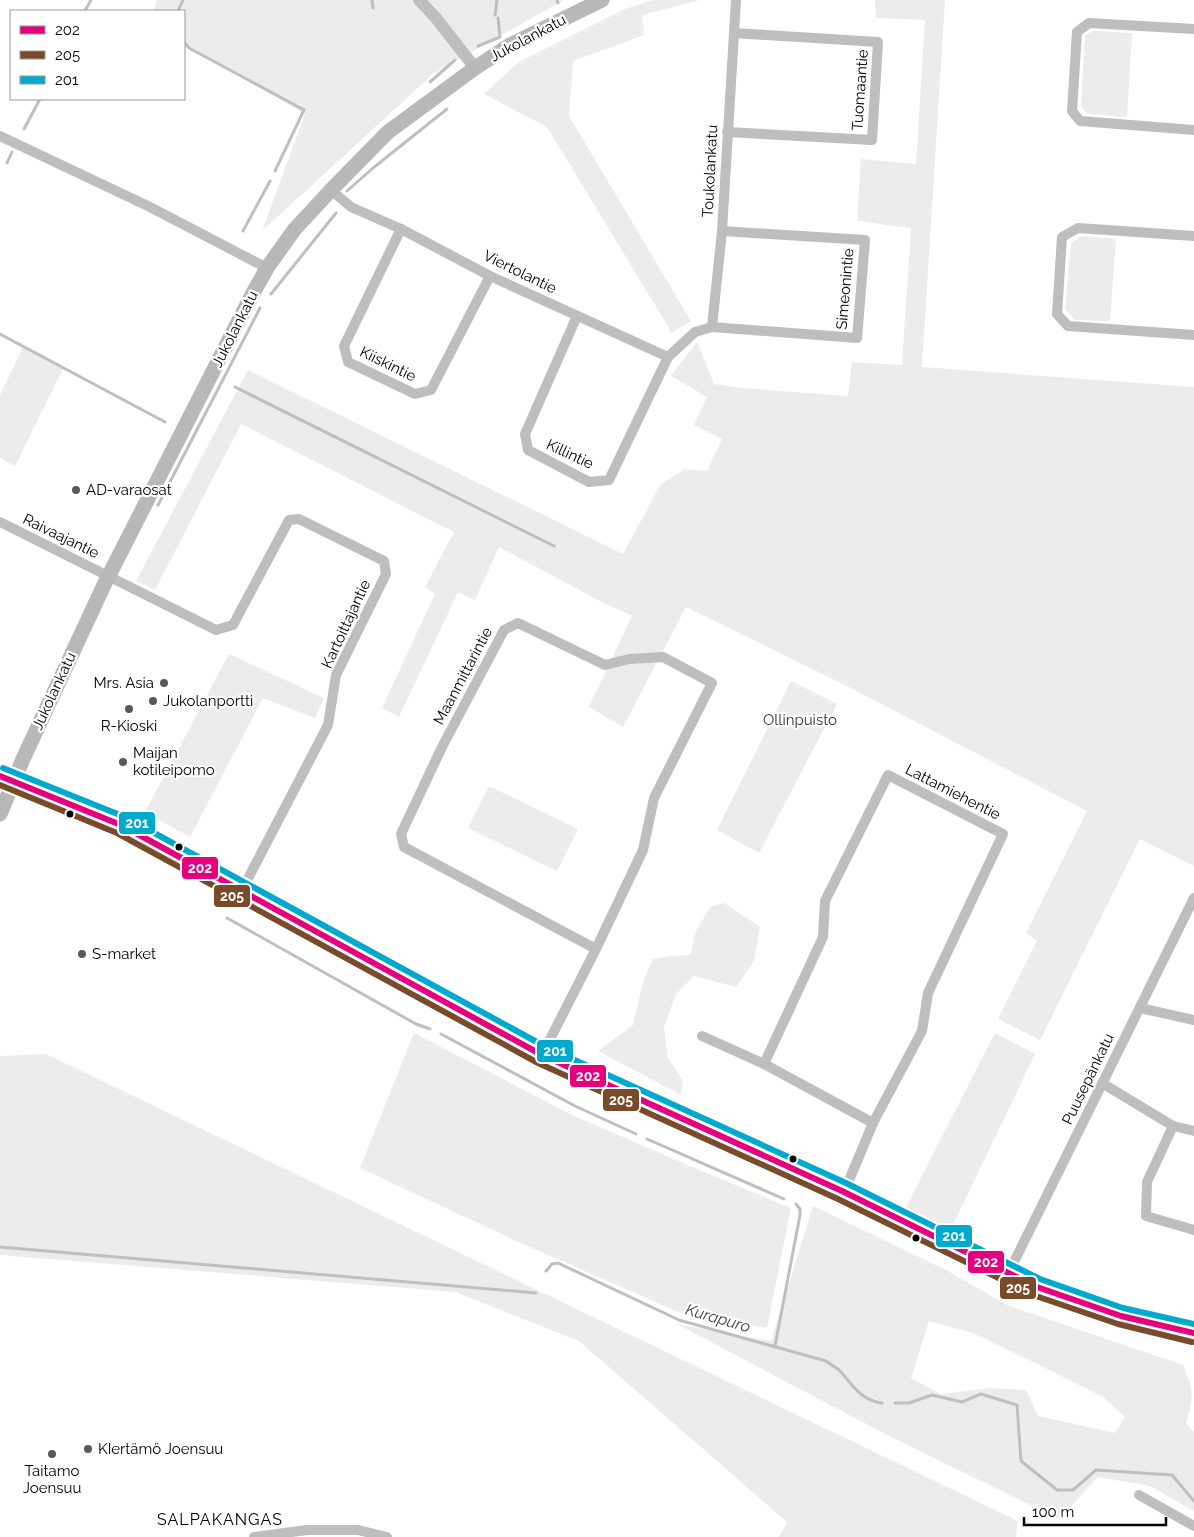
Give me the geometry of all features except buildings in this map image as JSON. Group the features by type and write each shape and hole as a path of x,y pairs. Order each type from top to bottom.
{"main road":[{"name":"Jukolankatu","path":"0,814 6,779 253,293 267,268 294,230 330,190 388,132 474,68 510,45 602,0"}],"street":[{"path":"419,0 436,18 474,68"},
{"name":"Toukolankatu","path":"712,327 722,231 736,0"},
{"path":"1194,29 1089,23 1077,32 1072,111 1080,121 1194,130"},
{"name":"Tuomaantie","path":"727,132 872,140 878,42 734,33"},
{"path":"0,136 158,211 267,268"},
{"name":"Viertolantie","path":"330,190 351,207 401,229 490,276 668,357"},
{"path":"1194,236 1078,228 1062,237 1057,314 1068,326 1194,335"},
{"name":"Kiiskintie","path":"401,229 344,346 348,362 415,394 431,390 490,276"},
{"name":"Simeonintie","path":"712,327 857,338 865,240 722,231"},
{"name":"Killintie","path":"577,316 525,434 528,450 589,482 609,480 668,357"},
{"path":"668,357 696,332 712,327"},
{"name":"Kartoittajantie","path":"109,576 216,630 233,625 289,520 299,518 384,561 386,574 336,675 328,725 242,890"},
{"name":"Raivaajantie","path":"0,522 109,576"},
{"name":"Maanmittarintie","path":"542,1054 596,949 643,850 654,798 712,683 663,657 629,659 605,665 518,623 504,630 442,747 400,834 404,847 596,949"},
{"name":"Lattamiehentie","path":"764,1064 823,936 826,902 888,776 1003,834 928,993 922,1031 873,1123 850,1178 842,1191"},
{"path":"6,779 121,825 542,1054 842,1191 1037,1288 1092,1308 1194,1333"},
{"name":"Puusepänkatu","path":"1008,1274 1194,898"},
{"path":"1140,1008 1194,1020"},
{"path":"702,1036 764,1064 873,1123"},
{"path":"1102,1083 1173,1126 1194,1131"},
{"path":"1173,1126 1147,1182 1146,1216 1194,1230"},
{"path":"1139,1495 1194,1526"},
{"path":"254,1537 306,1530 358,1530 387,1537"}],"green space":[{"path":"157,0 564,0 434,73 262,231 305,114 185,44 185,10 153,10"},
{"path":"654,0 700,0 642,15 644,35 573,61 569,116 691,321 672,333 547,127 484,94 519,62 625,9"},
{"path":"875,0 945,0 922,367 1194,387 1194,866 1140,839 1040,1040 998,1019 1037,941 1026,933 1087,811 847,686 686,607 623,727 589,707 632,616 499,547 475,600 458,592 399,717 382,708 435,594 425,587 454,532 241,424 155,590 136,581 248,370 623,554 661,484 685,469 707,471 722,439 694,425 707,397 671,376 697,342 714,384 743,388 848,396 852,362 902,365 911,228 857,221 861,159 916,164 925,20 876,18"},
{"path":"1094,31 1132,33 1127,117 1088,114 1081,106 1085,35"},
{"path":"1082,236 1116,239 1110,321 1075,320 1065,309 1071,243"},
{"path":"23,348 63,369 15,466 0,458 0,395"},
{"path":"229,654 324,698 315,718 263,698 190,837 145,812"},
{"name":"Ollinpuisto","path":"791,681 837,704 759,853 717,830"},
{"path":"489,786 578,829 557,871 468,828"},
{"path":"724,903 760,927 754,961 736,987 694,976 676,994 664,1027 668,1058 683,1081 681,1095 598,1051 633,1025 643,982 653,959 691,955 694,935 710,907"},
{"path":"414,1033 572,1115 791,1208 767,1328 685,1315 523,1244 360,1168"},
{"path":"995,1033 1035,1054 950,1231 905,1209"},
{"path":"46,1054 1018,1521 1016,1537 779,1537 787,1522 579,1341 455,1292 0,1255 0,1056"},
{"path":"813,1206 946,1270 1009,1306 1183,1365 1192,1394 1186,1423 1194,1432 1194,1511 1150,1486 1098,1477 1059,1519 891,1437 677,1324 771,1341","holes":["929,1321 973,1333 1103,1397 1125,1417 1115,1433 1038,1416 1026,1390 990,1388 940,1394 911,1378"]}],"waterway":[{"path":"86,10 91,0"},
{"path":"178,10 183,0"},
{"path":"372,0 373,8"},
{"path":"495,15 497,0"},
{"path":"478,46 500,37 498,18"},
{"path":"185,43 189,48 304,110 275,171"},
{"path":"430,82 455,60"},
{"path":"24,129 39,100"},
{"path":"347,191 447,109"},
{"path":"7,163 12,152"},
{"path":"243,231 270,181"},
{"path":"271,294 336,213"},
{"path":"158,505 260,308"},
{"path":"0,334 165,422"},
{"path":"235,387 554,546"},
{"path":"227,918 416,1024 430,1029"},
{"path":"441,1034 575,1106 636,1134"},
{"path":"647,1139 784,1199"},
{"path":"775,1346 800,1215 800,1209 796,1204"},
{"path":"0,1247 536,1293"},
{"name":"Kurapuro","path":"546,1271 552,1264 558,1263 679,1320 826,1361 839,1370 862,1395 882,1403"},
{"path":"895,1403 909,1403 932,1395 962,1402 981,1394 1017,1405 1021,1461 1057,1490 1073,1490 1096,1470 1172,1475 1194,1501"}],"transit line":[{"name":"201","path":"3,768 125,817 546,1047 846,1183 1040,1279 1123,1308 1194,1324"},
{"name":"202","path":"0,776 121,825 542,1055 842,1191 1037,1287 1121,1316 1194,1333"},
{"name":"205","path":"0,785 117,833 538,1063 838,1199 1033,1295 1118,1324 1192,1342"}],"place":[{"name":"AD-varaosat","path":"76,490"},
{"name":"Mrs. Asia","path":"164,683"},
{"name":"Jukolanportti","path":"153,701"},
{"name":"R-Kioski","path":"129,709"},
{"name":"Maijan kotileipomo","path":"123,762"},
{"name":"S-market","path":"82,954"},
{"name":"KIertämö Joensuu","path":"88,1449"},
{"name":"Taitamo Joensuu","path":"52,1454"}],"district":[{"name":"SALPAKANGAS","path":"220,1519"}]}
